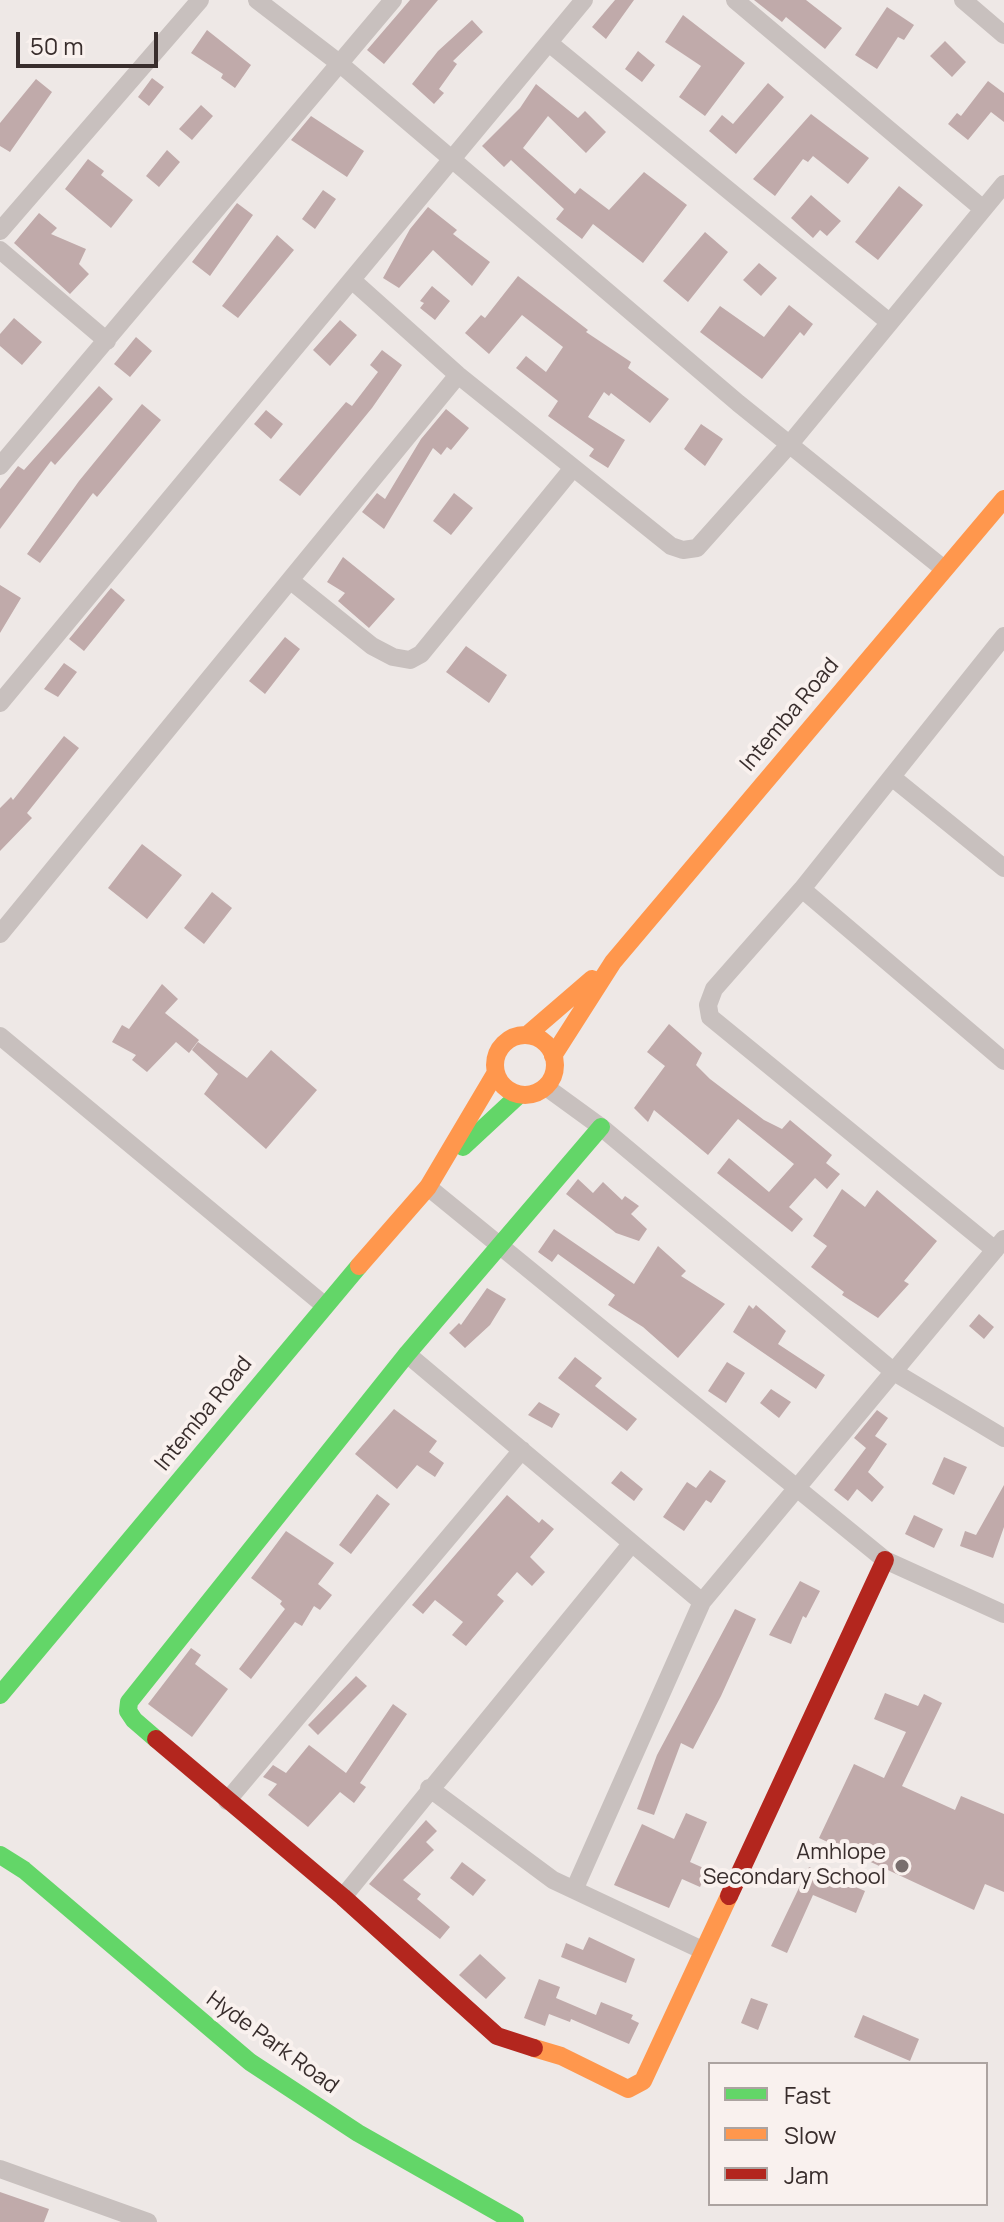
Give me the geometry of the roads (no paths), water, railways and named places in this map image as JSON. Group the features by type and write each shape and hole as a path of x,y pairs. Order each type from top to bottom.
{"street":[{"path":"0,231 200,0"},
{"path":"257,0 339,63 789,445 944,569"},
{"path":"0,466 7,444 107,341 393,0"},
{"path":"0,703 453,162 584,0"},
{"path":"735,0 983,209"},
{"path":"963,0 1004,35"},
{"path":"549,43 889,322"},
{"path":"353,281 458,375 671,546 683,550 697,548 789,445 1004,184"},
{"path":"0,250 107,341"},
{"path":"0,934 458,375"},
{"path":"291,581 372,646 393,657 410,660 421,654 573,468"},
{"name":"Intemba Road","path":"613,962 1004,499"},
{"path":"574,1890 702,1602 1000,1244 710,1017 708,1005 714,989 802,889 1004,636"},
{"path":"893,778 1004,867"},
{"path":"802,889 1004,1061"},
{"path":"444,1165 495,1074 496,1054 508,1039 527,1035 613,962"},
{"path":"553,1056 613,962"},
{"path":"495,1074 504,1088 519,1095 534,1094 546,1087 554,1072 553,1056 543,1041 527,1035"},
{"path":"0,1036 324,1305"},
{"path":"546,1087 601,1127 894,1372 1004,1438"},
{"path":"444,1165 519,1095"},
{"path":"601,1127 501,1248 407,1354 129,1702 128,1711 134,1720 343,1897 497,2036 561,2056 628,2089 643,2081 885,1560"},
{"name":"Intemba Road","path":"0,1695 444,1165"},
{"path":"428,1187 885,1560 1004,1614"},
{"path":"407,1354 702,1602"},
{"path":"227,1801 522,1450"},
{"path":"343,1897 632,1543"},
{"path":"429,1788 538,1871 702,1950"},
{"path":"0,1836 24,1870"},
{"path":"0,1855 24,1870"},
{"name":"Hyde Park Road","path":"24,1870 250,2062 369,2140 510,2221"},
{"path":"0,2169 148,2222"}],"place":[{"name":"Amhlope Secondary School","path":"902,1866"}]}
